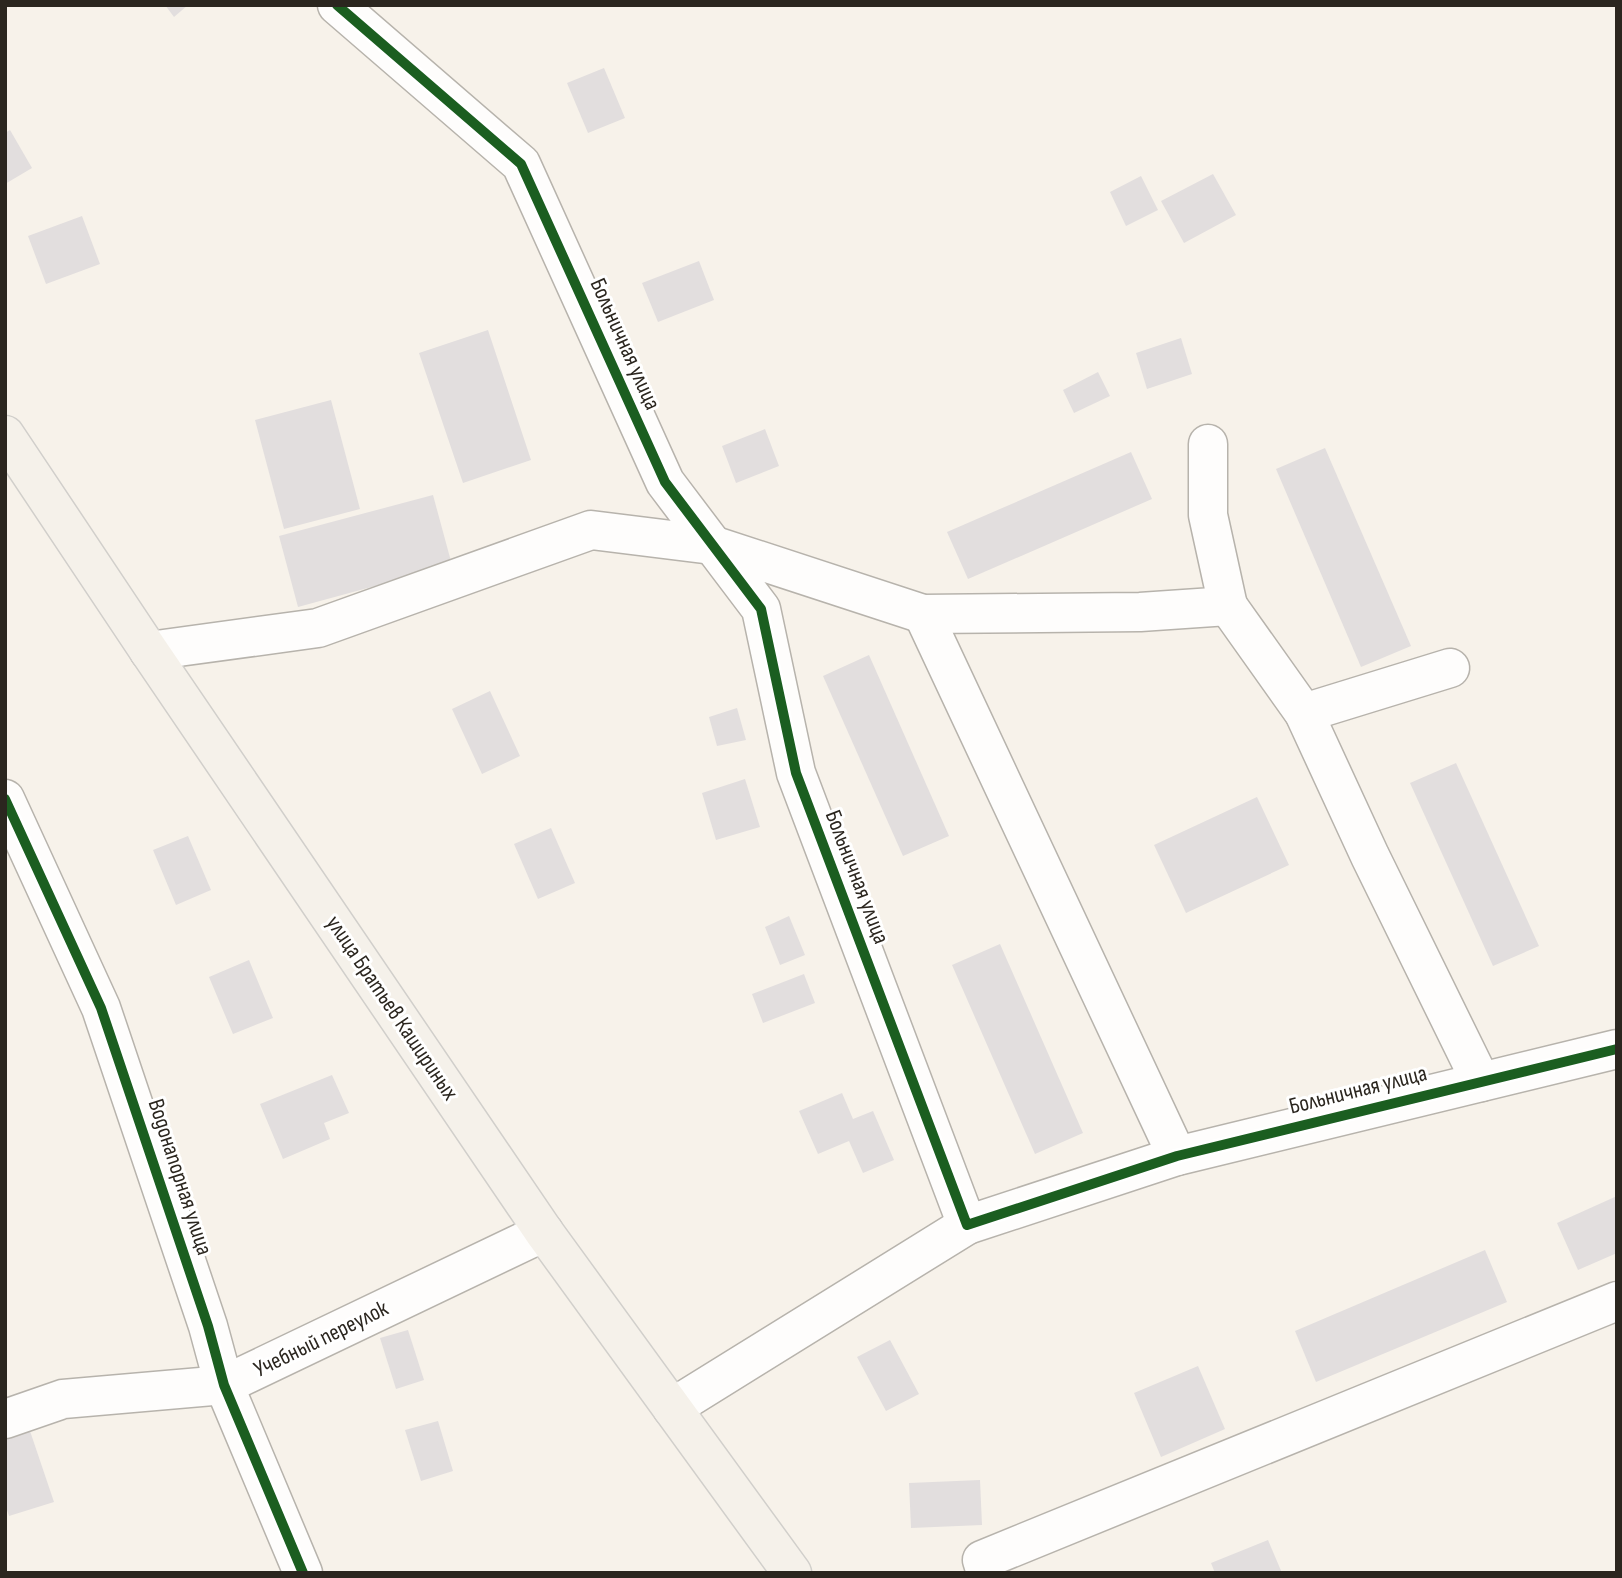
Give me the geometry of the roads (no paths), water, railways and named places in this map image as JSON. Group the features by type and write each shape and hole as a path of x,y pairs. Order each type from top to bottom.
{"main road":[{"name":"улица Братьев Кашириных","path":"5,435 544,1232 792,1573"}],"street":[{"name":"Больничная улица","path":"337,5 520,164 665,482 761,610 796,773 967,1225 1177,1156 1617,1049"},
{"path":"1208,444 1208,515 1228,606 1304,713 1370,856 1481,1082"},
{"path":"149,651 317,628 592,530 712,545 923,614 1140,612 1228,606"},
{"path":"923,614 1177,1156"},
{"path":"1304,713 1450,668"},
{"name":"Водонапорная улица","path":"5,799 101,1008 208,1326 224,1385 303,1573"},
{"path":"671,1408 967,1225"},
{"name":"Учебный переулок","path":"5,1419 63,1399 224,1385 544,1232"},
{"path":"986,1573 982,1560 1617,1301"}]}
